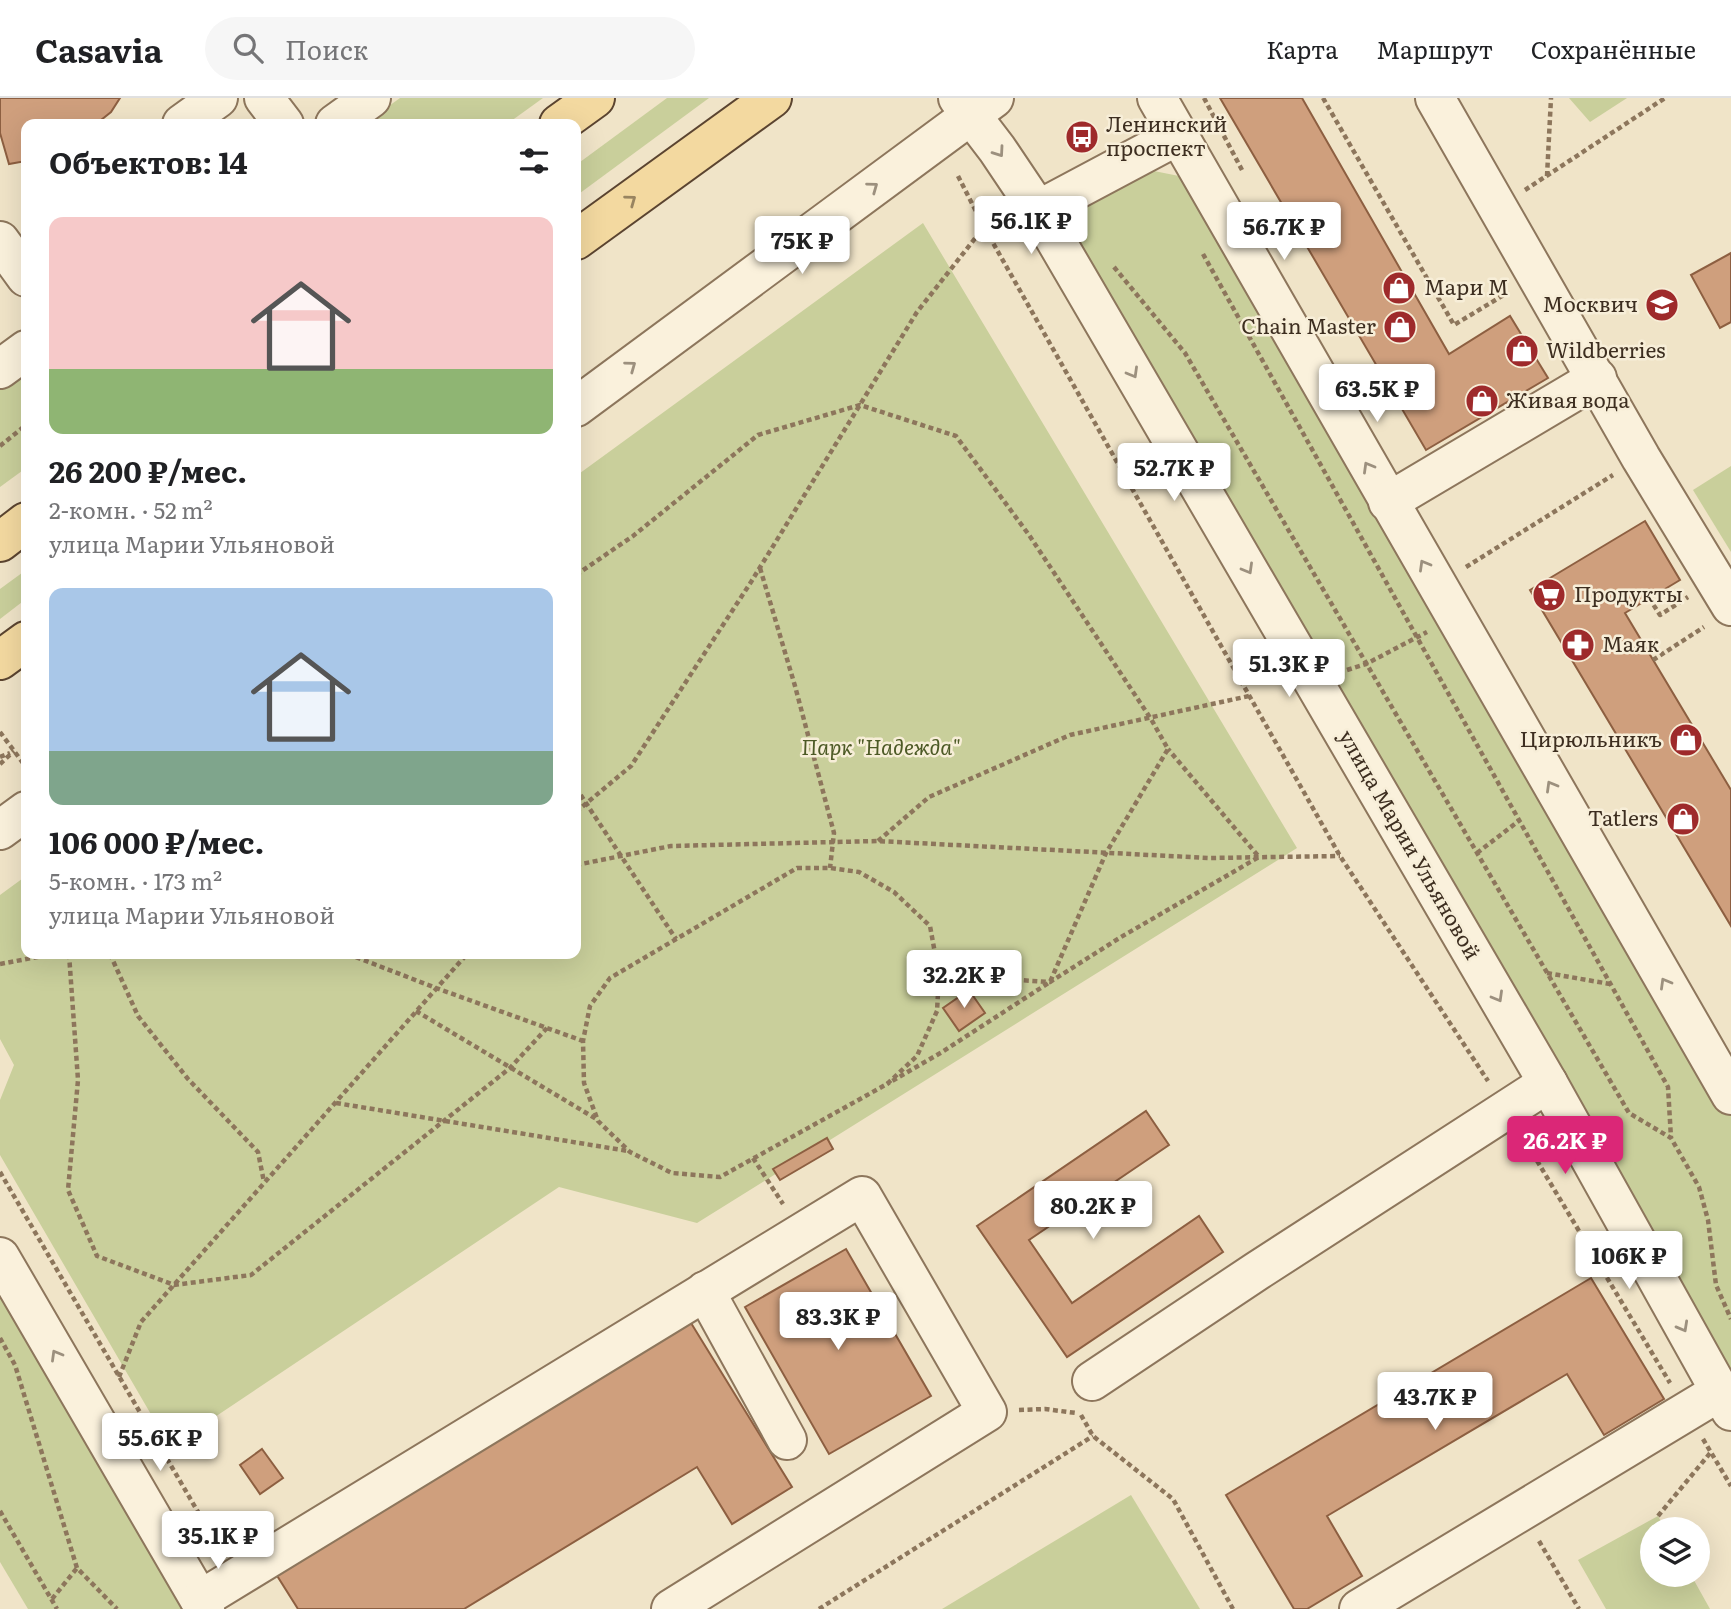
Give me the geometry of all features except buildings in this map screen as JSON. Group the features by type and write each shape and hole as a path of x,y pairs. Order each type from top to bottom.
{"main road":[{"path":"566,119 595,98"},
{"path":"581,236 772,98"},
{"path":"0,542 21,526"},
{"path":"0,660 21,645"}],"street":[{"path":"189,119 218,98"},
{"path":"264,98 280,119"},
{"path":"342,119 371,98"},
{"path":"1157,98 1455,618 1725,1073"},
{"path":"1435,98 1597,378 1718,603"},
{"path":"581,403 974,104"},
{"name":"улица Марии Ульяновой","path":"974,104 997,149 1038,210 1548,1083 1725,1401"},
{"path":"1038,210 1177,136"},
{"path":"0,369 21,354"},
{"path":"1388,502 1597,378"},
{"path":"0,830 21,815"},
{"path":"1092,1381 1548,1083"},
{"path":"0,1257 203,1605 237,1578 862,1196 987,1412 671,1609"},
{"path":"705,1291 787,1440"},
{"path":"1359,1609 1687,1412 1725,1401"}],"path":[{"path":"1323,98 1454,325 1537,275"},
{"path":"1547,176 1552,98"},
{"path":"1498,208 1665,98"},
{"path":"958,176 984,227 1340,856 1506,1110 1731,1486"},
{"path":"581,808 631,766 760,568 917,313 984,227"},
{"path":"1198,245 1668,1087 1671,1138 1699,1187 1709,1220 1716,1285 1731,1320"},
{"path":"1109,260 1185,353 1629,1113 1671,1138"},
{"path":"581,572 633,536 758,435 860,405 956,436 1029,535 1168,749 1259,857"},
{"path":"0,446 21,429"},
{"path":"1459,571 1641,458"},
{"path":"760,568 834,833 830,868"},
{"path":"1648,598 1660,615 1718,603"},
{"path":"1653,660 1718,603"},
{"path":"1312,679 1366,664 1455,618"},
{"path":"877,841 929,797 1070,735 1250,696"},
{"path":"0,732 21,760"},
{"path":"1049,982 1107,853 1168,749"},
{"path":"0,757 14,751"},
{"path":"0,764 14,751"},
{"path":"581,796 676,939"},
{"path":"1477,853 1520,820"},
{"path":"581,864 671,846 877,841 1209,858 1340,856"},
{"path":"335,1103 630,1152 672,1173 720,1177 942,1052 1121,937 1259,857"},
{"path":"598,1121 584,1083 583,1041 590,1006 610,978 797,868 830,868 859,872 894,892 930,926 939,975 937,1011 916,1056 887,1084"},
{"path":"0,964 26,959"},
{"path":"69,959 78,1080 68,1190 97,1256 174,1285 251,1275 510,1068 547,1028"},
{"path":"112,959 138,1016 188,1079 258,1152 264,1182"},
{"path":"361,959 583,1041"},
{"path":"119,1377 141,1322 462,959"},
{"path":"1547,973 1611,984"},
{"path":"939,975 1049,982"},
{"path":"416,1011 598,1121 630,1152"},
{"path":"753,1158 802,1232"},
{"path":"0,1172 237,1578"},
{"path":"0,1338 15,1365 78,1568 117,1609"},
{"path":"987,1412 1045,1409 1081,1414 1093,1436 1172,1499 1233,1609"},
{"path":"822,1608 1093,1436"},
{"path":"1658,1516 1711,1452"},
{"path":"0,1511 57,1609"},
{"path":"1521,1511 1579,1609"},
{"path":"52,1600 78,1568"}],"green space":[{"path":"400,98 543,98 514,119 371,119"},
{"path":"667,98 709,98 581,192 581,161"},
{"path":"1569,98 1627,98 1590,122"},
{"path":"1154,171 1189,178 1731,1097 1731,1378 1064,244 1083,206"},
{"name":"Парк \"Надежда\"","path":"923,223 1297,848 697,1223 559,1187 170,1447 0,1155 0,1100 14,1065 0,1039 0,895 21,880 21,959 581,959 581,472"},
{"path":"21,370 21,472 0,487 0,385"},
{"path":"1731,466 1731,552 1693,490"},
{"path":"21,574 21,603 0,619 0,589"},
{"path":"0,1285 190,1609 28,1609 0,1562"},
{"path":"1131,1495 1200,1609 942,1609"},
{"path":"1640,1526 1640,1587 1698,1587 1710,1609 1606,1609 1578,1560"}],"place":[{"name":"Ленинский проспект","path":"1082,137"},
{"name":"Мари М","path":"1399,288"},
{"name":"Москвич","path":"1662,305"},
{"name":"Chain Master","path":"1400,327"},
{"name":"Wildberries","path":"1522,351"},
{"name":"Живая вода","path":"1482,401"},
{"name":"Продукты","path":"1549,595"},
{"name":"Маяк","path":"1578,645"},
{"name":"Цирюльникъ","path":"1686,740"},
{"name":"Tatlers","path":"1683,819"}]}
